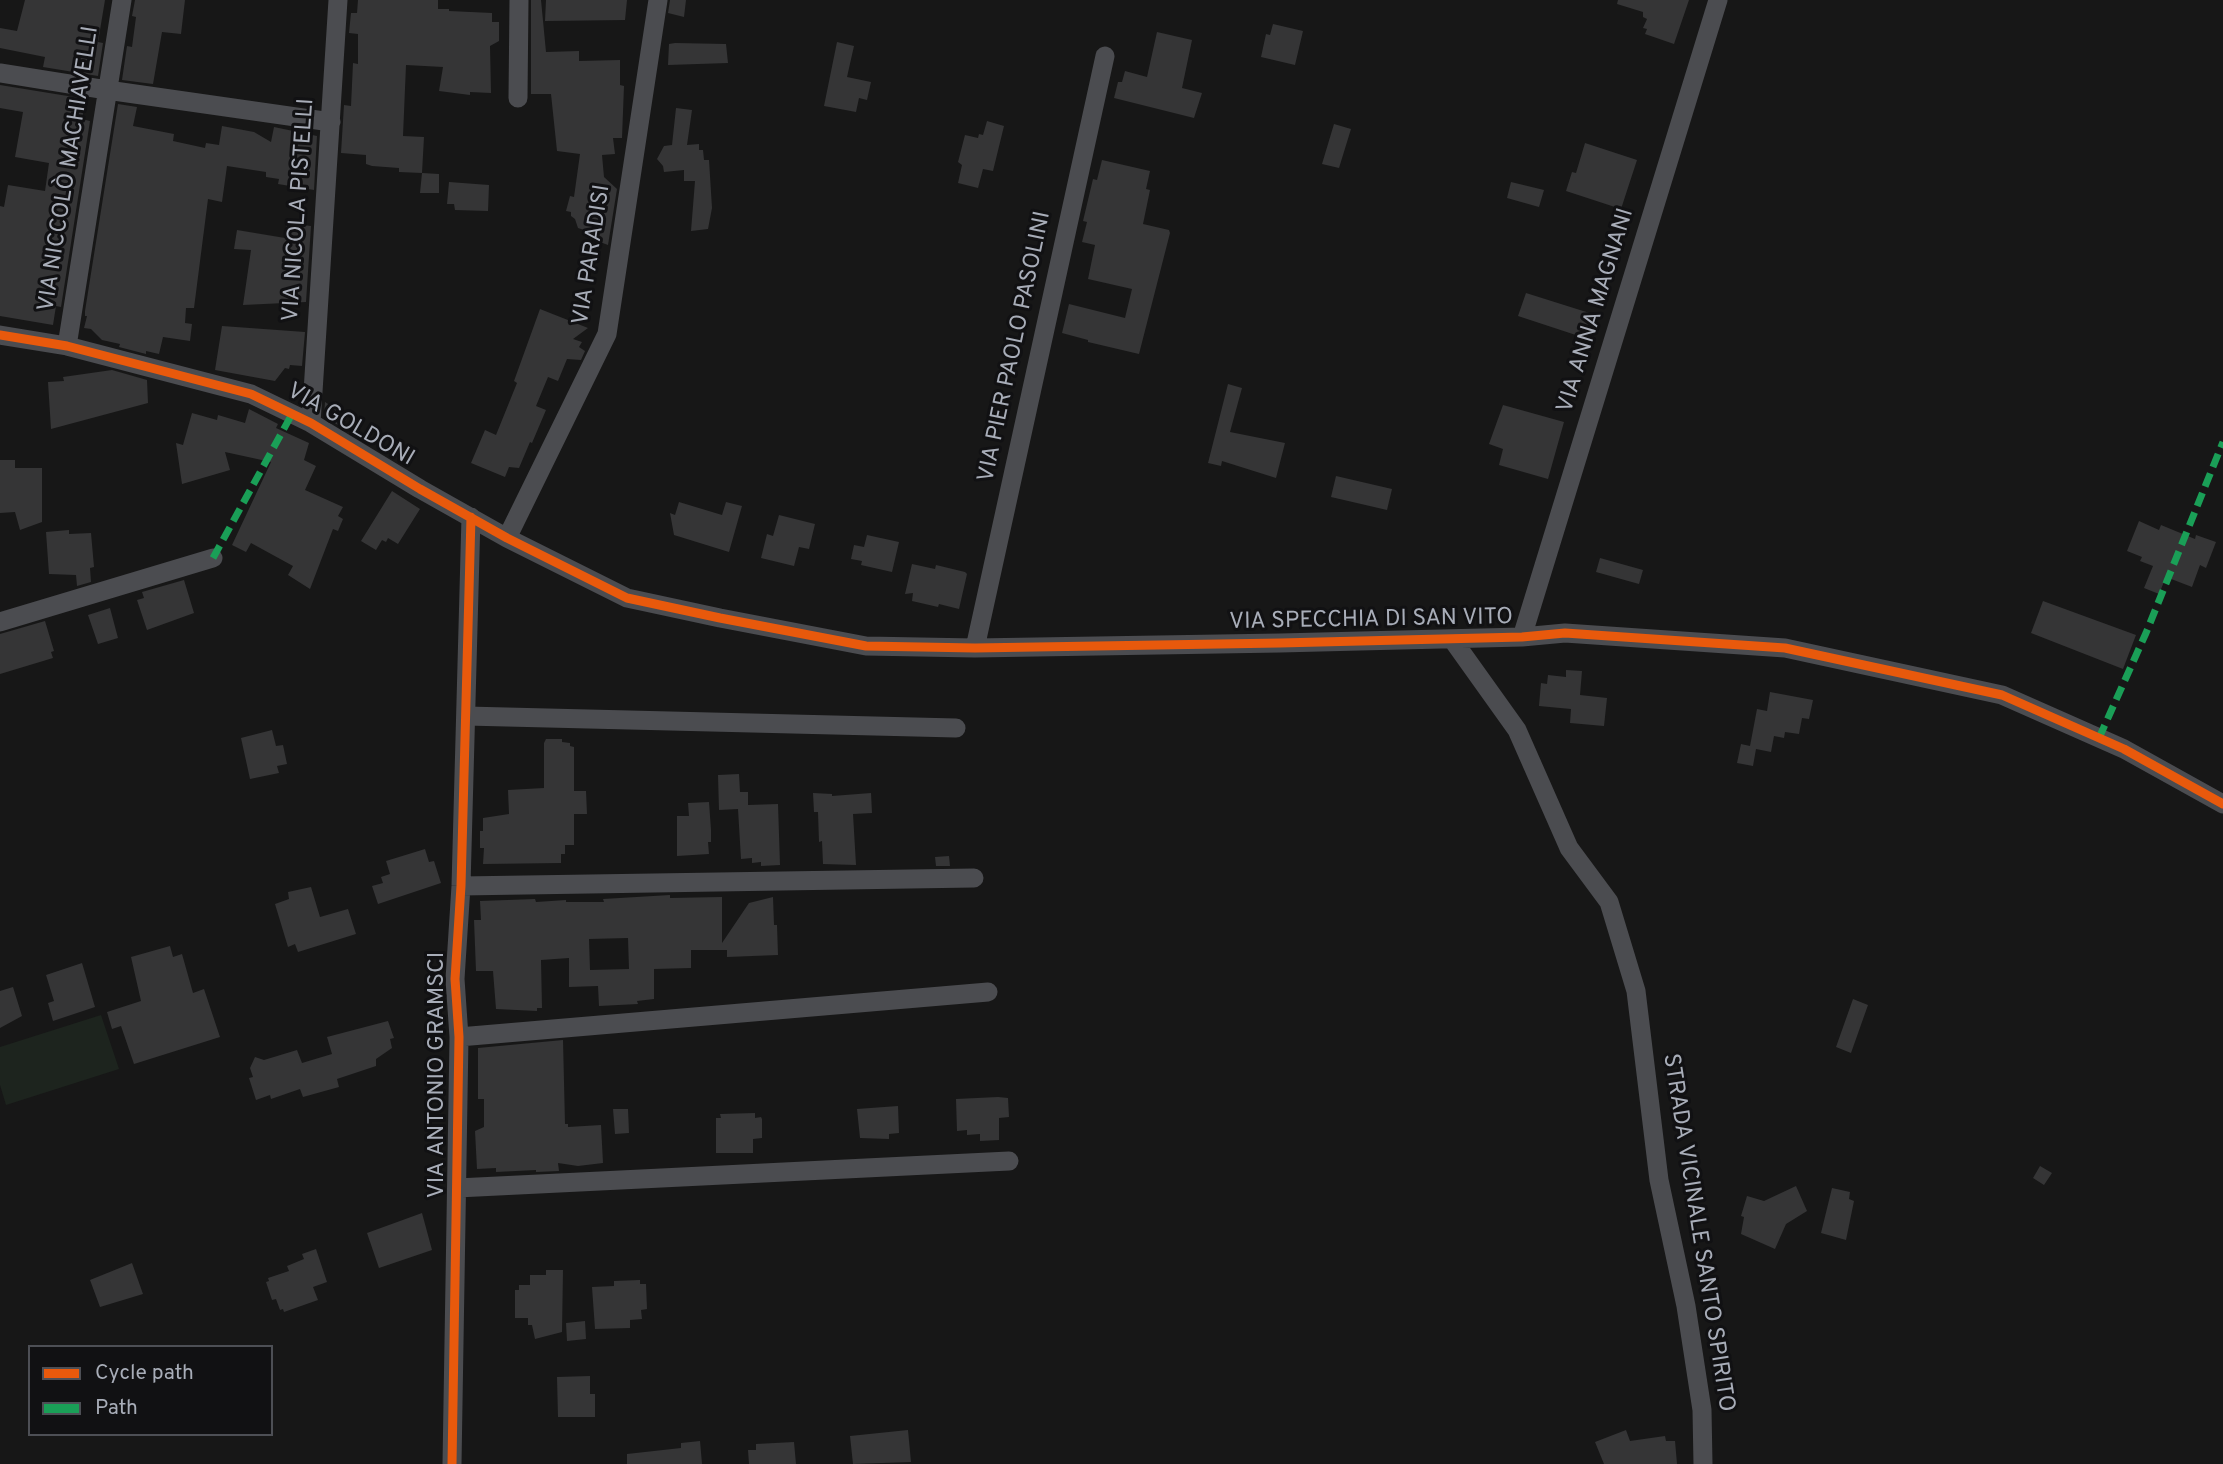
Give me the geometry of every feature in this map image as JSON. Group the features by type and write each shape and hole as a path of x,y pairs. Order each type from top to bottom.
{"street":[{"name":"VIA NICCOLÒ MACHIAVELLI","path":"67,346 122,0"},
{"name":"VIA NICOLA PISTELLI","path":"311,423 338,0"},
{"path":"518,98 519,0"},
{"name":"VIA PARADISI","path":"507,538 607,334 658,0"},
{"name":"VIA ANNA MAGNANI","path":"1522,637 1718,0"},
{"name":"VIA PIER PAOLO PASOLINI","path":"975,648 1105,56"},
{"path":"0,73 331,122"},
{"name":"VIA GOLDONI","path":"0,335 67,346 251,394 311,423 507,538"},
{"name":"VIA ANTONIO GRAMSCI","path":"452,1464 459,1037 455,979 461,886 471,517"},
{"name":"VIA SPECCHIA DI SAN VITO","path":"507,538 627,598 866,646 975,648 1452,639 1564,634 1786,648 2002,695 2124,749 2223,804"},
{"path":"0,622 213,558"},
{"name":"STRADA VICINALE SANTO SPIRITO","path":"1452,639 1517,730 1569,848 1609,902 1613,915 1636,991 1659,1180 1686,1306 1702,1410 1703,1464"},
{"path":"466,716 956,728"},
{"path":"461,886 974,878"},
{"path":"459,1037 989,992"},
{"path":"457,1188 1009,1161"}],"shaded area":[{"path":"101,1015 119,1069 6,1105 0,1085 0,1047"}],"building":[{"path":"25,0 105,0 98,42 103,43 98,76 43,67 45,57 0,48 0,28 17,31"},
{"path":"135,0 185,0 181,34 162,32 153,84 122,80 127,46 132,47"},
{"path":"358,0 438,0 438,9 492,13 492,22 499,22 499,41 490,46 491,93 470,92 470,95 439,91 443,67 406,65 403,136 424,137 422,173 399,172 399,168 372,166 366,164 366,155 341,153 344,105 351,106 353,63 358,64 358,34 349,33 351,13 357,13"},
{"path":"531,0 541,0 546,52 579,51 579,61 620,60 620,85 624,86 622,138 613,138 615,154 602,155 604,177 617,189 608,245 592,239 593,233 578,228 571,212 566,211 570,196 574,197 580,154 557,151 551,94 531,94"},
{"path":"546,0 627,0 625,20 545,21"},
{"path":"670,0 686,0 684,17 668,13"},
{"path":"1618,0 1689,0 1674,44 1645,34 1647,29 1643,28 1647,19 1643,17 1643,12 1617,4"},
{"path":"1273,24 1303,31 1295,65 1261,57 1266,34 1270,35"},
{"path":"1157,32 1192,40 1182,88 1202,93 1194,118 1114,98 1118,82 1122,82 1125,71 1147,77"},
{"path":"837,42 854,46 847,77 871,82 867,100 859,98 856,112 824,106"},
{"path":"669,44 726,44 728,63 668,65"},
{"path":"0,85 86,99 82,119 90,121 61,307 56,306 53,325 0,316 0,206 4,207 8,185 45,191 49,163 15,157 23,112 0,108"},
{"path":"118,104 137,107 133,126 174,134 173,141 205,148 206,143 219,145 222,126 254,132 271,142 274,127 317,136 314,190 278,184 279,179 266,177 266,172 227,166 222,202 208,199 194,308 186,308 185,323 192,324 190,341 163,337 159,354 146,351 146,354 119,347 120,344 102,340 91,329 84,328"},
{"path":"676,108 692,110 687,145 699,144 704,160 709,160 712,208 708,229 691,231 695,181 684,181 684,170 664,172 657,159 664,146 672,145"},
{"path":"987,121 1004,126 993,171 983,169 978,188 958,183 962,165 958,162 965,135 978,138 979,134 983,135"},
{"path":"1334,124 1351,129 1339,168 1322,164"},
{"path":"1585,143 1637,160 1621,209 1566,191 1572,172 1576,173"},
{"path":"1102,160 1150,171 1146,189 1150,190 1143,224 1169,230 1170,233 1139,354 1062,333 1069,304 1125,318 1132,289 1088,279 1095,245 1082,242 1087,222 1083,221 1093,179 1097,180"},
{"path":"422,173 439,174 439,193 420,193"},
{"path":"449,182 489,185 488,211 455,210 454,204 447,204"},
{"path":"1511,182 1544,190 1539,207 1507,198"},
{"path":"287,223 311,226 306,302 243,305 251,250 234,249 237,230 285,238"},
{"path":"1526,293 1599,316 1591,340 1518,316"},
{"path":"540,309 588,328 573,339 582,342 579,347 585,351 581,360 567,359 558,381 548,377 536,406 546,410 532,443 530,442 519,468 509,467 505,477 471,463 485,430 496,435 517,383 514,381"},
{"path":"222,326 305,332 302,366 290,365 275,381 215,370"},
{"path":"112,370 147,380 148,403 51,429 48,382 64,381 63,377"},
{"path":"1228,384 1242,388 1230,432 1285,443 1276,478 1222,461 1221,466 1208,463"},
{"path":"325,402 348,417 341,427 324,416"},
{"path":"1503,405 1564,422 1548,479 1499,465 1503,449 1489,444"},
{"path":"249,409 278,424 276,428 309,443 304,460 316,466 305,490 343,507 338,516 343,519 338,531 333,529 310,589 288,575 293,566 251,543 246,552 232,545 271,462 225,452 230,470 182,484 176,443 183,445 192,413 217,420 218,415 245,423"},
{"path":"0,460 15,460 15,468 42,468 42,522 20,530 15,512 0,513"},
{"path":"1336,476 1392,489 1387,510 1331,497"},
{"path":"392,491 420,509 398,544 388,538 386,542 382,540 376,550 361,541"},
{"path":"679,502 722,515 726,502 742,506 729,552 674,535 670,513 675,515"},
{"path":"779,515 815,524 809,549 799,547 794,566 761,558 767,534 773,536"},
{"path":"2139,521 2159,530 2161,525 2195,539 2196,535 2216,542 2206,568 2200,565 2192,587 2166,577 2159,594 2144,588 2153,566 2140,561 2142,557 2127,551"},
{"path":"69,530 69,534 91,533 94,567 90,568 91,582 77,586 76,575 49,574 46,532"},
{"path":"867,535 899,542 892,572 861,565 862,561 851,559 854,545 864,547"},
{"path":"1600,558 1643,570 1639,584 1596,572"},
{"path":"912,564 935,569 936,565 965,572 967,574 959,609 912,601 913,593 905,594"},
{"path":"184,580 194,613 147,630 137,600 144,598 142,592"},
{"path":"2043,601 2136,635 2123,669 2031,633"},
{"path":"110,608 118,638 98,644 88,615"},
{"path":"45,621 54,651 51,652 53,658 0,674 0,634"},
{"path":"1566,670 1582,671 1580,695 1607,698 1604,726 1570,723 1571,709 1539,706 1541,683 1547,684 1548,675 1566,677"},
{"path":"1770,692 1813,700 1809,719 1802,718 1799,734 1785,732 1784,738 1774,736 1771,752 1756,749 1753,766 1737,763 1741,744 1750,746 1757,709 1767,711"},
{"path":"272,730 276,746 283,745 287,764 277,766 279,773 250,779 241,738"},
{"path":"546,739 562,739 562,742 570,743 570,746 574,747 574,791 586,791 587,814 574,814 574,845 565,845 561,863 483,864 484,848 480,848 480,831 483,831 483,818 509,814 508,790 544,788"},
{"path":"739,774 740,792 748,792 748,805 778,804 780,865 761,866 761,862 752,863 752,858 741,859 738,809 719,810 718,775"},
{"path":"813,793 832,796 871,793 872,813 853,814 856,865 823,864 818,812 814,812"},
{"path":"709,802 709,854 677,856 677,816 689,816 688,803"},
{"path":"425,849 429,862 434,861 441,883 378,904 372,886 383,883 381,877 390,874 386,861"},
{"path":"949,856 950,866 936,866 935,857"},
{"path":"311,887 320,917 348,909 356,934 298,952 295,944 288,947 275,904 289,899 288,892"},
{"path":"670,895 670,898 722,897 722,943 749,903 773,897 778,955 727,957 727,950 691,950 691,968 654,969 654,999 637,1001 638,1004 599,1006 598,986 569,987 569,958 541,960 542,1008 537,1008 537,1011 496,1009 493,971 476,971 474,920 481,920 480,901 535,899 536,902 604,902 603,899","holes":["628,938 629,969 590,970 589,939"]},
{"path":"170,946 173,957 182,954 193,993 204,989 220,1037 134,1064 121,1026 112,1029 107,1012 141,1001 131,957"},
{"path":"82,963 95,1007 53,1021 48,1003 54,1001 46,975"},
{"path":"13,987 22,1016 0,1028 0,991"},
{"path":"1853,999 1868,1005 1851,1053 1836,1047"},
{"path":"388,1021 394,1038 390,1039 392,1048 376,1059 376,1066 337,1079 339,1087 303,1097 300,1089 271,1099 270,1095 256,1100 249,1078 253,1077 250,1068 255,1057 264,1060 297,1050 302,1063 332,1054 327,1037"},
{"path":"563,1040 565,1124 568,1124 568,1127 601,1125 603,1163 578,1166 558,1163 559,1171 496,1172 496,1168 477,1169 475,1131 484,1127 484,1099 478,1099 478,1048"},
{"path":"1008,1098 1009,1117 999,1118 999,1140 980,1141 980,1134 967,1135 967,1130 957,1131 956,1099"},
{"path":"898,1106 899,1133 889,1134 889,1139 860,1138 857,1109"},
{"path":"613,1109 628,1109 629,1133 615,1134"},
{"path":"755,1113 755,1118 762,1119 762,1138 753,1139 753,1153 716,1153 716,1118 721,1118 720,1114"},
{"path":"2040,1166 2052,1173 2044,1185 2033,1178"},
{"path":"1796,1186 1807,1211 1786,1224 1775,1249 1741,1234 1744,1217 1741,1216 1747,1196 1764,1201"},
{"path":"1832,1188 1850,1192 1849,1199 1854,1201 1846,1240 1821,1233"},
{"path":"422,1213 432,1250 379,1268 367,1233"},
{"path":"316,1249 327,1282 313,1287 318,1300 284,1312 283,1309 280,1310 276,1299 272,1300 266,1282 269,1281 268,1278 289,1271 287,1266 304,1259 302,1254"},
{"path":"132,1263 143,1294 100,1307 90,1280"},
{"path":"546,1270 563,1270 562,1332 535,1339 532,1325 528,1325 528,1318 515,1318 515,1290 519,1290 519,1285 530,1285 530,1275 546,1275"},
{"path":"640,1280 640,1284 646,1284 647,1309 641,1310 642,1319 630,1320 630,1328 595,1329 592,1287 614,1286 614,1281"},
{"path":"585,1321 586,1339 567,1341 566,1323"},
{"path":"590,1376 590,1394 595,1394 595,1417 558,1417 557,1377"},
{"path":"908,1430 911,1462 853,1464 850,1436"},
{"path":"1626,1430 1630,1441 1665,1436 1666,1441 1675,1441 1677,1464 1604,1464 1595,1442"},
{"path":"700,1441 702,1464 627,1464 627,1454 681,1448 681,1443"},
{"path":"794,1442 796,1464 749,1464 748,1450 756,1450 756,1444"}],"marked path":[{"path":"213,558 292,414"},
{"path":"2099,738 2146,633 2223,442"}],"cycle path":[{"path":"0,335 67,346 251,394 311,423 507,538 627,598 720,618 866,646 975,648 1280,643 1522,637 1565,633 1785,648 2002,695 2124,749 2223,804"},
{"path":"452,1464 459,1037 455,979 461,886 471,517"}]}
